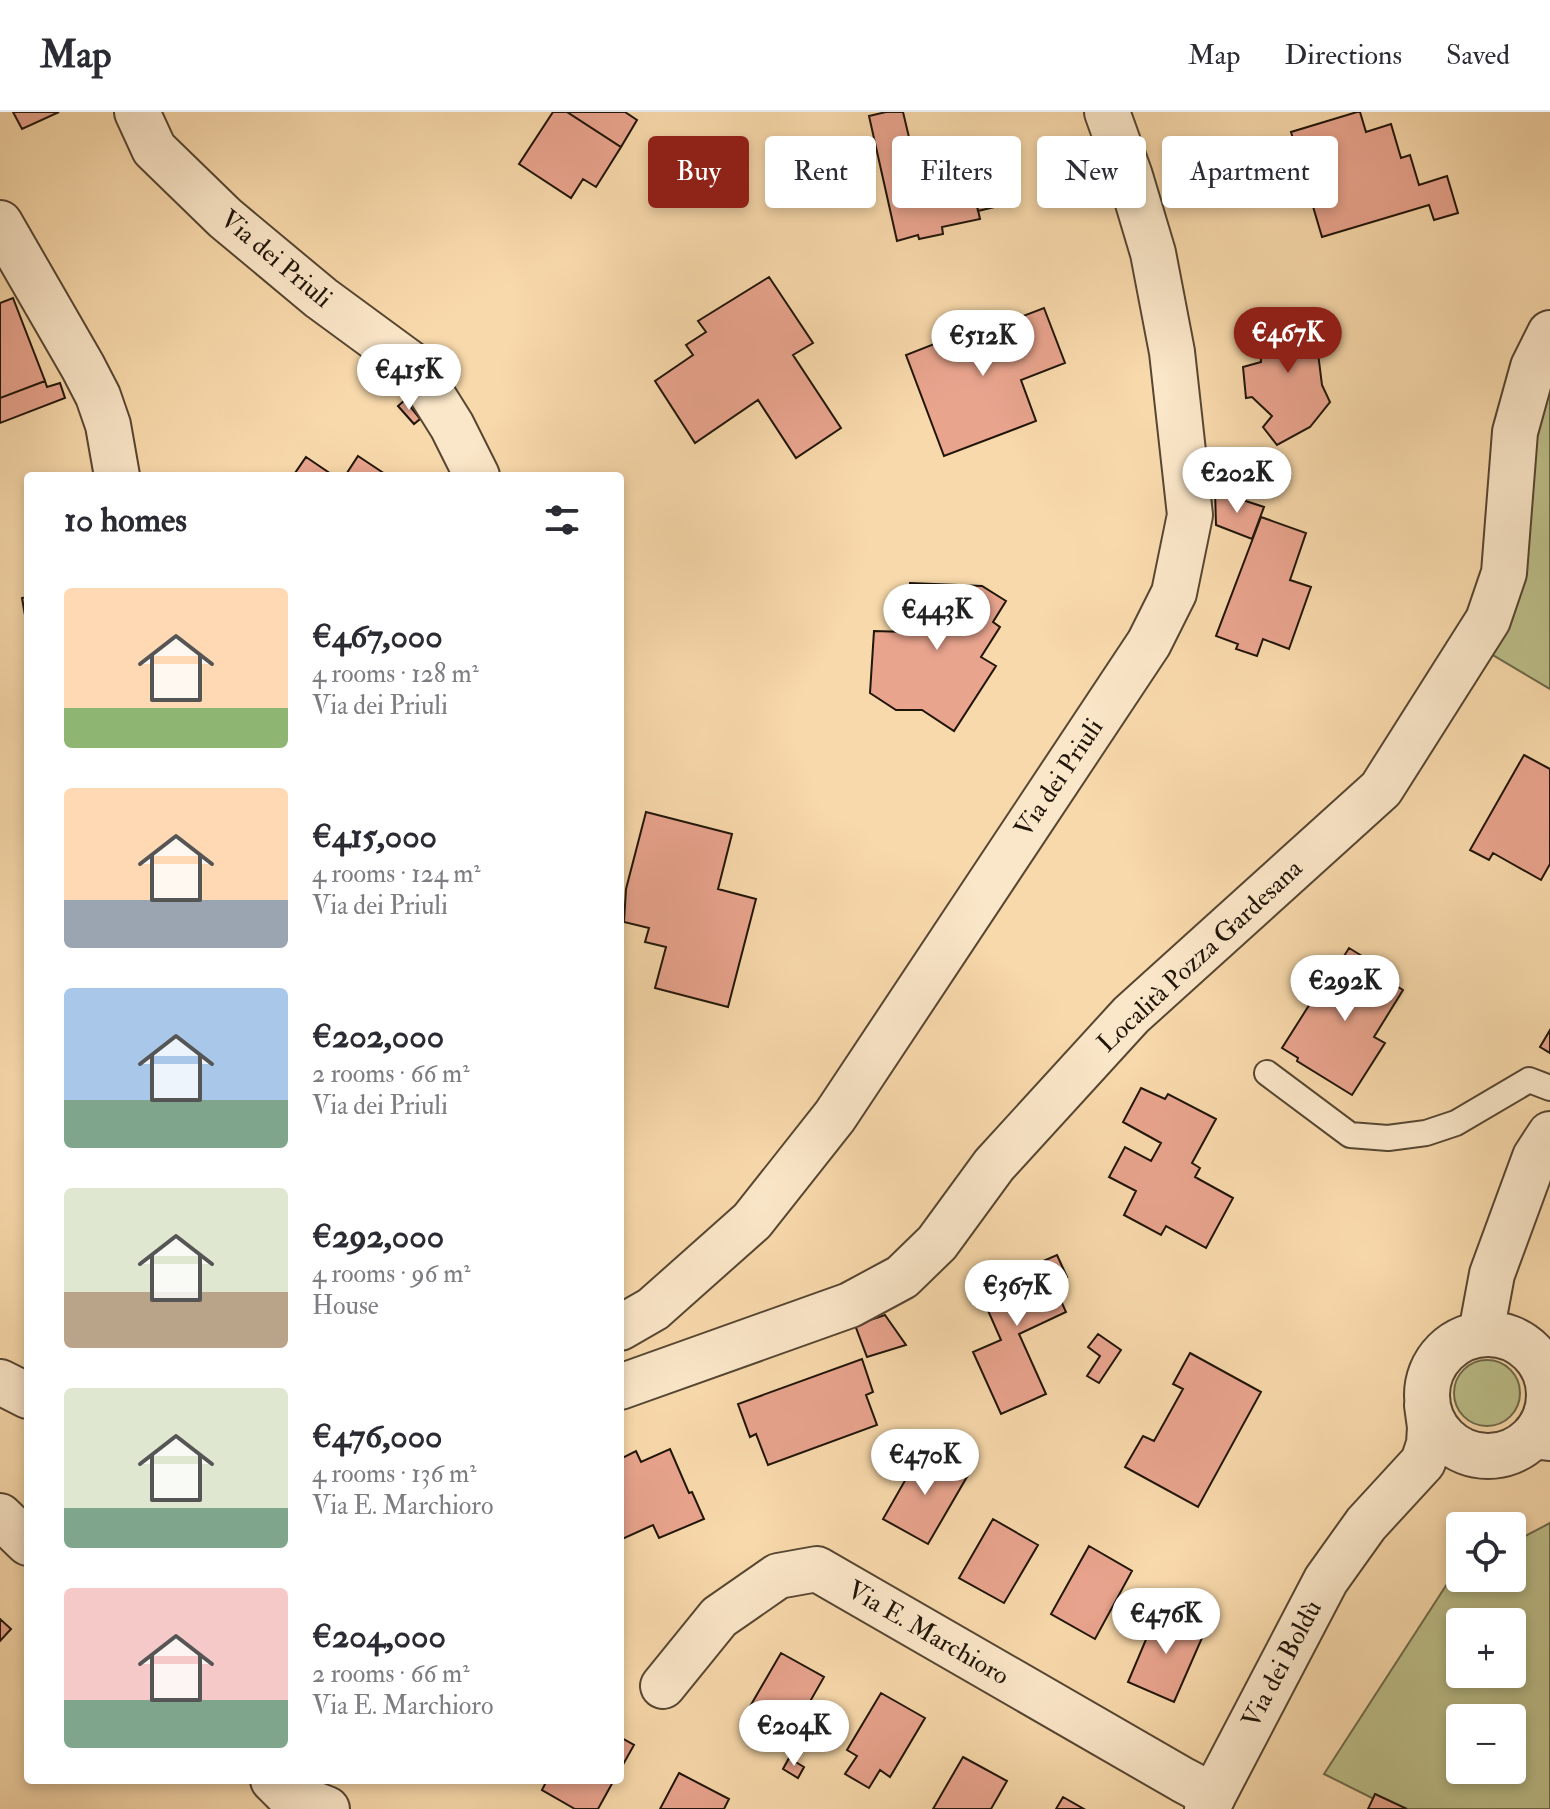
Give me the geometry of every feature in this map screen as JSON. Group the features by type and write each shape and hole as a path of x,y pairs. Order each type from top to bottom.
{"street":[{"name":"Via dei Priuli","path":"137,112 154,149 225,218 321,298 415,367 452,426 475,472"},
{"name":"Via dei Priuli","path":"624,1326 653,1309 752,1221 835,1116 1149,643 1174,593 1190,515 1172,352 1153,253 1107,112"},
{"path":"0,223 98,396 108,425 116,472"},
{"name":"Località Pozza Gardesana","path":"624,1386 850,1305 902,1277 937,1243 994,1165 1131,1015 1381,789 1488,620 1504,573 1515,432 1533,367 1550,333"},
{"path":"1427,1405 1432,1423 1458,1449 1476,1455 1495,1456 1530,1397 1492,1274 1535,1157 1550,1134"},
{"name":"Via dei Boldù","path":"1210,1802 1326,1580 1366,1524 1423,1462 1430,1427 1426,1385 1433,1366 1445,1350 1462,1339 1530,1397 1407,1499 1366,1524"},
{"path":"0,1382 24,1394"},
{"path":"0,1516 24,1539"},
{"name":"Via E. Marchioro","path":"663,1686 719,1617 778,1576 817,1569 1183,1780 1210,1802"},
{"path":"283,1791 327,1809"}],"lane":[{"path":"1267,1073 1350,1135 1388,1138 1426,1133 1456,1123 1529,1080 1550,1088"}],"green space":[{"path":"1550,344 1550,689 1481,648"},
{"path":"1493,1360 1511,1369 1518,1380 1518,1406 1511,1417 1500,1424 1481,1426 1463,1417 1456,1406 1454,1387 1463,1369 1474,1362"},
{"path":"1550,1523 1550,1809 1394,1809 1324,1774 1446,1586 1446,1592 1526,1592 1526,1536"}],"building":[{"path":"13,112 59,112 22,129"},
{"path":"553,112 567,112 621,147 596,187 583,179 571,198 519,164"},
{"path":"567,112 625,112 637,120 621,147"},
{"path":"903,112 909,136 892,136 892,208 978,208 980,219 942,227 943,234 919,239 918,235 897,241 876,136 869,116"},
{"path":"1357,112 1360,112 1366,132 1391,124 1401,158 1410,155 1419,185 1447,176 1458,213 1434,220 1429,205 1322,237 1313,208 1338,208 1338,136 1292,136 1291,132"},
{"path":"769,277 813,343 793,355 841,428 796,458 758,400 695,443 655,381 693,355 686,345 706,332 698,321"},
{"path":"13,298 45,381 0,398 0,303"},
{"path":"1044,308 1065,363 1021,380 1036,421 944,456 906,355 937,343 934,335 966,323 971,336"},
{"path":"1289,312 1318,320 1322,385 1330,402 1310,427 1277,445 1263,427 1272,416 1252,397 1246,398 1243,367 1261,362 1259,319"},
{"path":"45,381 47,387 60,383 65,398 0,423 0,398"},
{"path":"405,400 420,419 414,424 398,406"},
{"path":"358,456 382,472 348,472"},
{"path":"306,457 328,472 296,472"},
{"path":"1215,491 1264,507 1252,539 1216,525"},
{"path":"1261,517 1306,533 1290,580 1311,587 1289,649 1263,639 1257,656 1236,649 1238,644 1216,636"},
{"path":"910,583 982,586 1006,601 993,622 1000,627 981,657 996,666 954,731 922,710 896,710 870,693 874,631 907,632"},
{"path":"1524,755 1550,769 1550,864 1541,880 1493,853 1489,860 1470,850"},
{"path":"646,812 732,834 718,889 756,899 728,1007 655,988 666,947 645,942 649,928 624,922 626,889"},
{"path":"1349,948 1375,964 1371,970 1403,990 1374,1037 1385,1043 1352,1095 1297,1061 1298,1058 1282,1048"},
{"path":"1550,1030 1550,1053 1540,1047"},
{"path":"1141,1088 1165,1099 1168,1094 1216,1119 1192,1163 1200,1168 1195,1177 1233,1198 1206,1248 1166,1226 1161,1235 1124,1215 1136,1191 1109,1177 1125,1147 1151,1161 1161,1143 1123,1122"},
{"path":"1057,1255 1067,1277 1053,1283 1066,1312 1019,1334 1046,1394 1001,1414 973,1352 1001,1340 975,1281 1014,1263 1018,1272"},
{"path":"885,1315 906,1345 867,1357 855,1325"},
{"path":"1098,1334 1121,1350 1099,1383 1087,1376 1100,1356 1088,1347"},
{"path":"1190,1353 1261,1392 1198,1507 1125,1467 1143,1436 1154,1441 1183,1389 1173,1384"},
{"path":"862,1359 873,1392 866,1395 877,1425 768,1465 756,1434 750,1437 738,1404"},
{"path":"670,1449 704,1519 659,1538 653,1525 624,1538 624,1457 636,1451 641,1462"},
{"path":"923,1449 968,1475 928,1544 883,1519"},
{"path":"993,1519 1038,1545 1004,1603 959,1578"},
{"path":"1089,1546 1132,1571 1095,1639 1051,1614"},
{"path":"1158,1611 1205,1631 1174,1702 1128,1682"},
{"path":"0,1619 11,1629 0,1641"},
{"path":"781,1653 824,1677 791,1735 748,1710"},
{"path":"881,1693 925,1718 890,1777 880,1770 869,1788 845,1774 857,1756 847,1750"},
{"path":"624,1739 634,1745 624,1763"},
{"path":"963,1757 1007,1781 991,1809 933,1809"},
{"path":"789,1758 804,1767 798,1778 783,1769"},
{"path":"679,1773 729,1799 724,1809 660,1809"},
{"path":"545,1784 612,1784 598,1809 575,1809 542,1790"},
{"path":"1375,1794 1407,1809 1368,1809"},
{"path":"1063,1797 1084,1809 1056,1809"}]}
